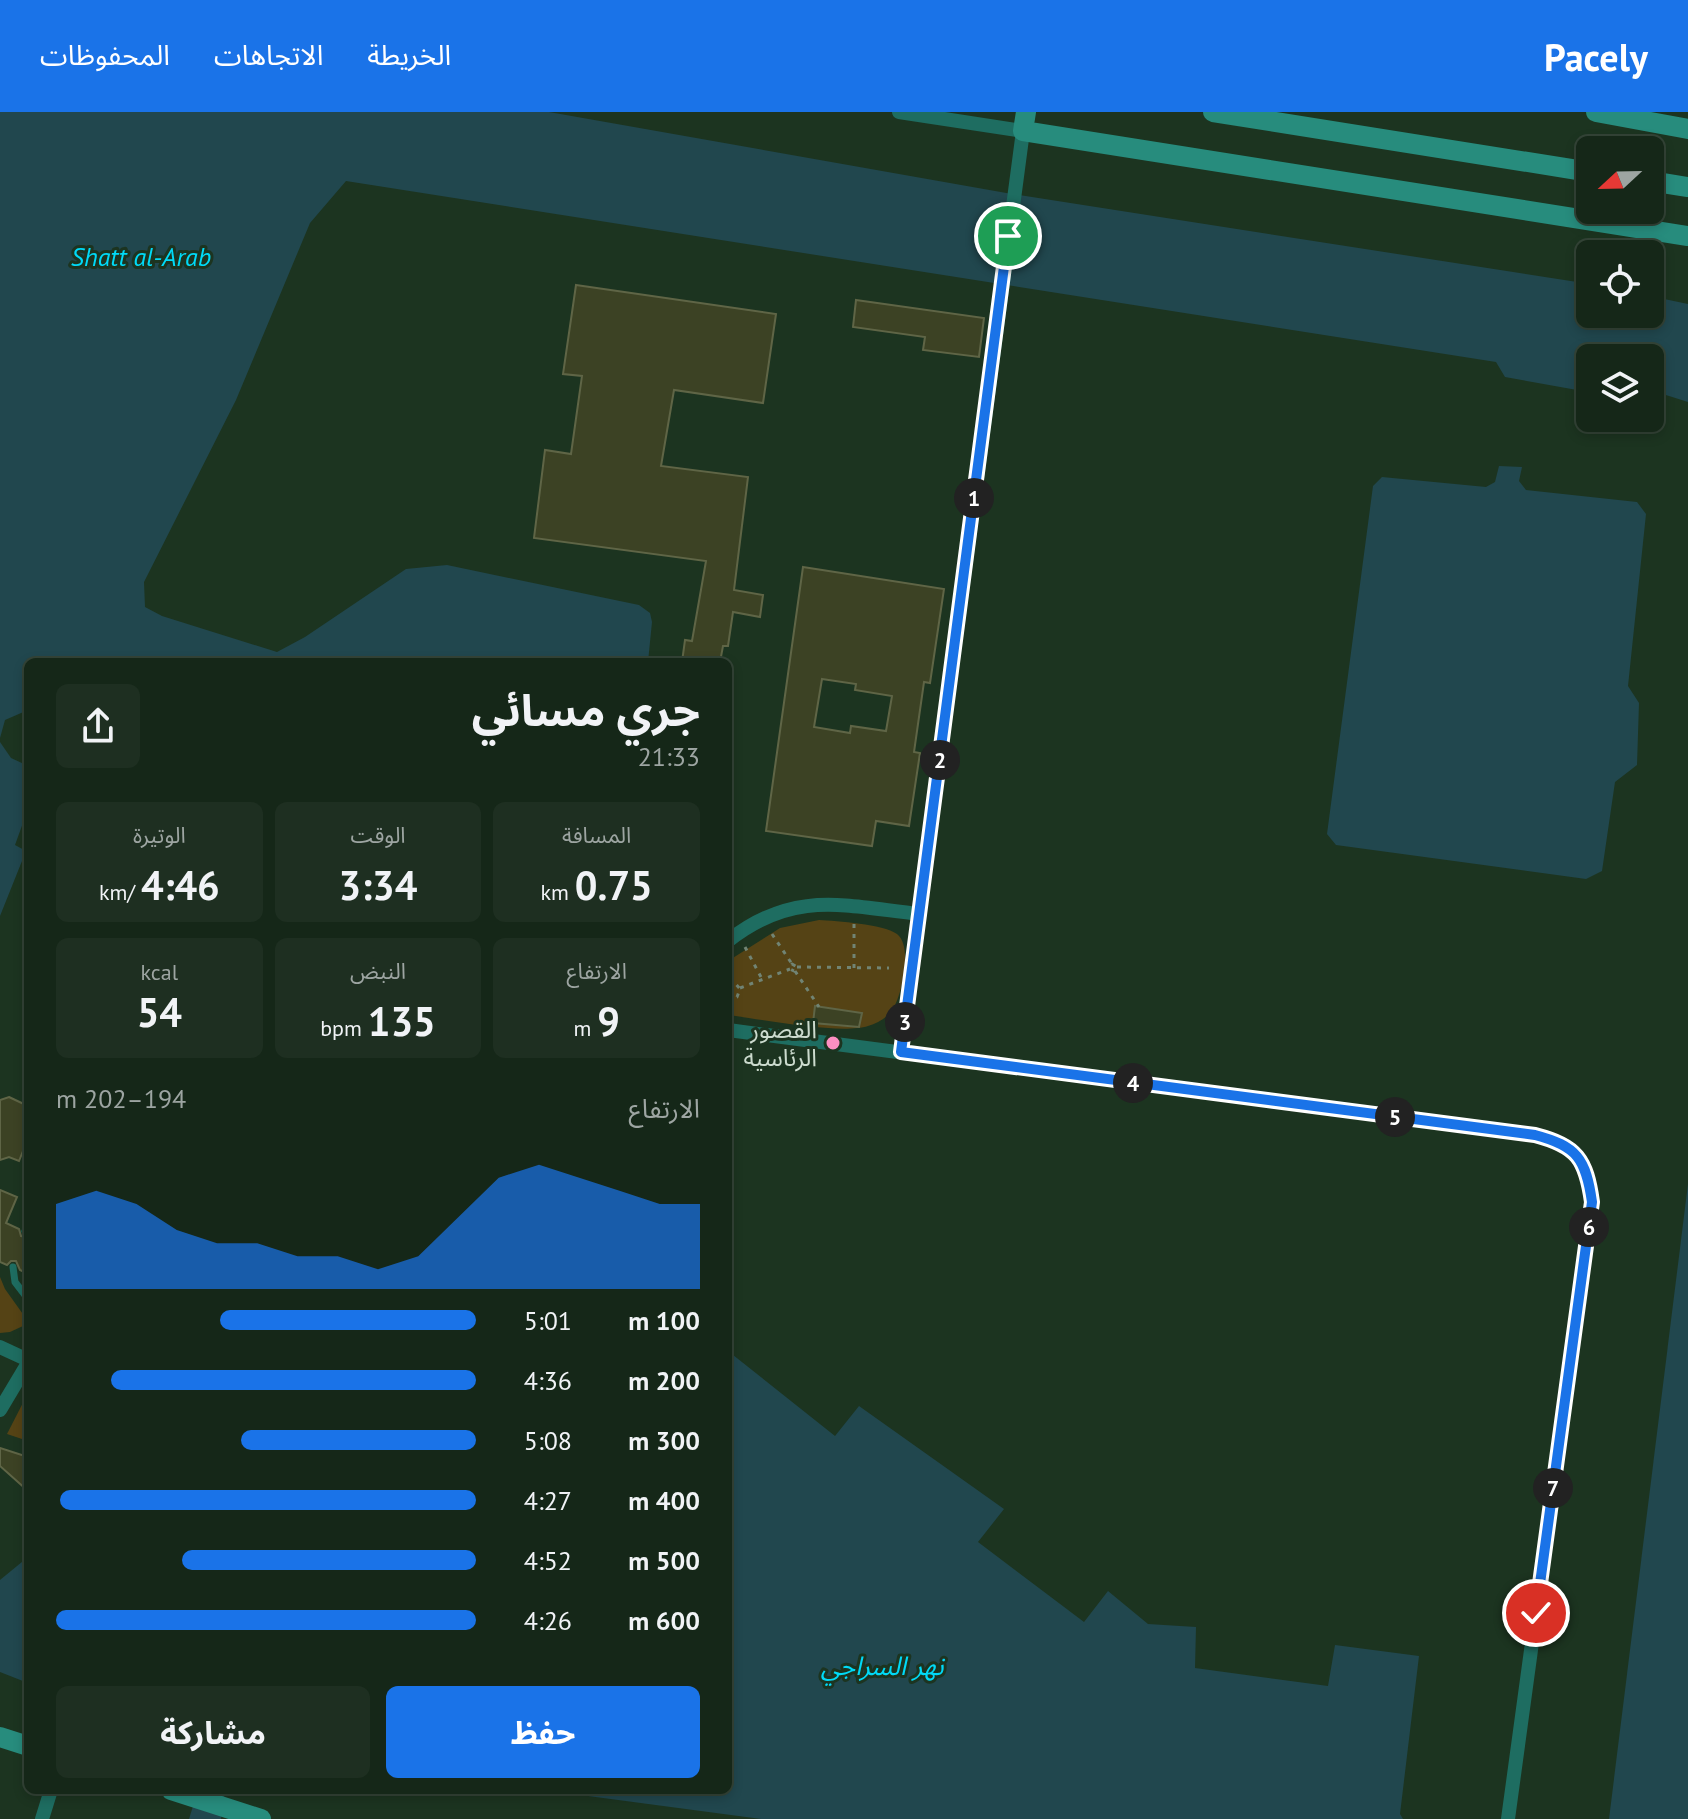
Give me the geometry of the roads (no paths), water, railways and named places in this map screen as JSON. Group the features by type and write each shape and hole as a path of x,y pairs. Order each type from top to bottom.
{"main road":[{"path":"1213,112 1576,170"},
{"path":"1606,113 1688,129"},
{"path":"1024,122 1688,236"},
{"path":"1664,183 1688,187"},
{"path":"0,1737 24,1745"},
{"path":"184,1794 253,1816"}],"street":[{"path":"899,112 1024,122 901,1052"},
{"path":"733,937 761,919 805,905 920,914"},
{"path":"732,1031 1535,1135 1558,1141 1578,1156 1588,1172 1592,1202 1508,1819"},
{"path":"0,1347 24,1359"},
{"path":"0,1410 24,1368"},
{"path":"42,1819 50,1794"}],"lane":[{"path":"13,1267 15,1282 24,1294"}],"water":[{"name":"Shatt al-Arab","path":"0,112 549,112 1012,194 1576,282 1576,328 1664,328 1664,299 1688,304 1688,402 1664,394 1664,344 1576,344 1576,390 1505,377 1496,362 346,181 310,223 236,400 144,582 145,607 162,616 277,652 305,637 406,569 447,565 639,605 650,613 652,622 648,658 24,658 24,712 5,720 0,738"},
{"path":"1499,466 1522,467 1519,481 1526,490 1637,502 1646,514 1628,686 1639,703 1637,765 1615,782 1602,871 1586,879 1336,845 1327,834 1373,486 1382,477 1486,487 1495,482"},
{"path":"0,742 11,758 24,764 24,820 15,845 24,850 24,856 0,916"},
{"path":"1688,1184 1688,1819 1609,1819"},
{"name":"نهر السراجي","path":"732,1354 835,1436 859,1406 1004,1509 978,1542 1084,1622 1108,1591 1148,1624 1196,1627 1195,1668 1328,1686 1335,1645 1419,1656 1400,1814 1403,1819 761,1819 573,1794 732,1794"},
{"path":"24,1560 24,1681 0,1672 0,1580"},
{"path":"197,1794 224,1794 221,1819 189,1819"}],"place":[{"name":"القصور الرئاسية","path":"833,1043"}]}
